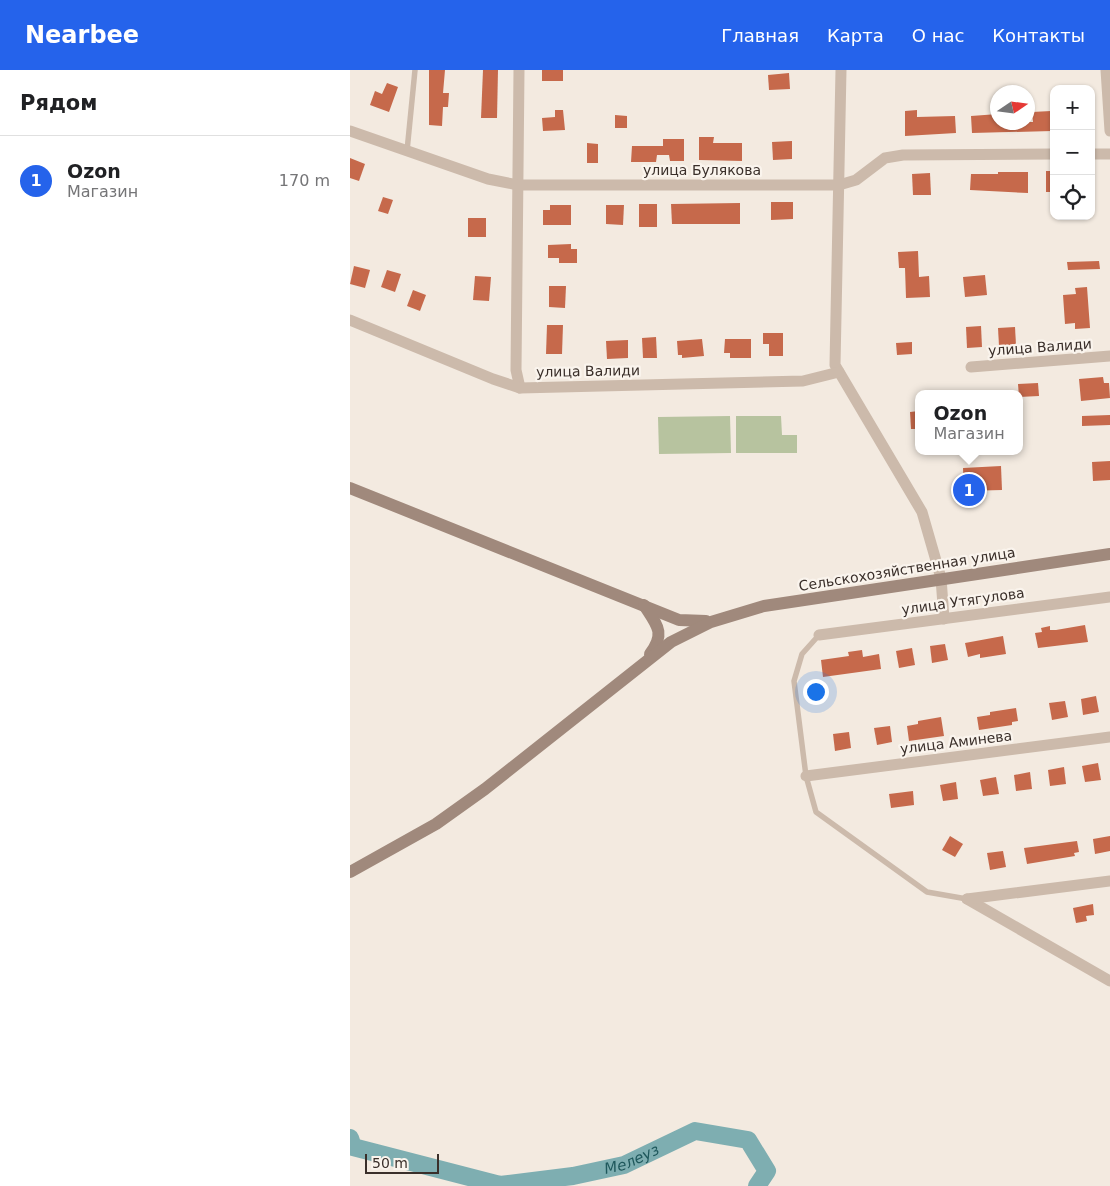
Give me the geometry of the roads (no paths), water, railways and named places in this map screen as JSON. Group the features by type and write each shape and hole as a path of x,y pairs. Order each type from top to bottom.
{"main road":[{"path":"350,488 679,620 711,622"},
{"name":"Сельскохозяйственная улица","path":"711,622 764,606 1110,554"},
{"path":"643,664 660,638 657,627 644,605"},
{"path":"350,872 436,824 543,745 671,642 711,622"}],"street":[{"path":"519,70 516,370 520,388"},
{"path":"841,70 835,365 922,512 941,578 944,619"},
{"path":"1106,70 1110,132"},
{"name":"улица Булякова","path":"350,131 488,179 518,185 839,185 856,180 885,158 903,154 1050,154"},
{"path":"1095,154 1110,154"},
{"name":"улица Валиди","path":"350,320 520,388 803,381 839,372"},
{"name":"улица Валиди","path":"971,367 1110,356"},
{"name":"улица Утягулова","path":"819,635 1110,597"},
{"name":"улица Аминева","path":"806,776 1110,737"},
{"path":"967,898 1110,881"},
{"path":"967,898 1110,981"}],"lane":[{"path":"407,150 414,70"},
{"path":"819,635 802,654 794,681 806,776 816,812 927,892 967,898"}],"waterway":[{"name":"Мелеуз","path":"350,1138 353,1147 500,1185 573,1176 624,1165 695,1131 748,1140 767,1171 757,1186"}],"place":[{"name":"Ozon","path":"969,490"}]}
